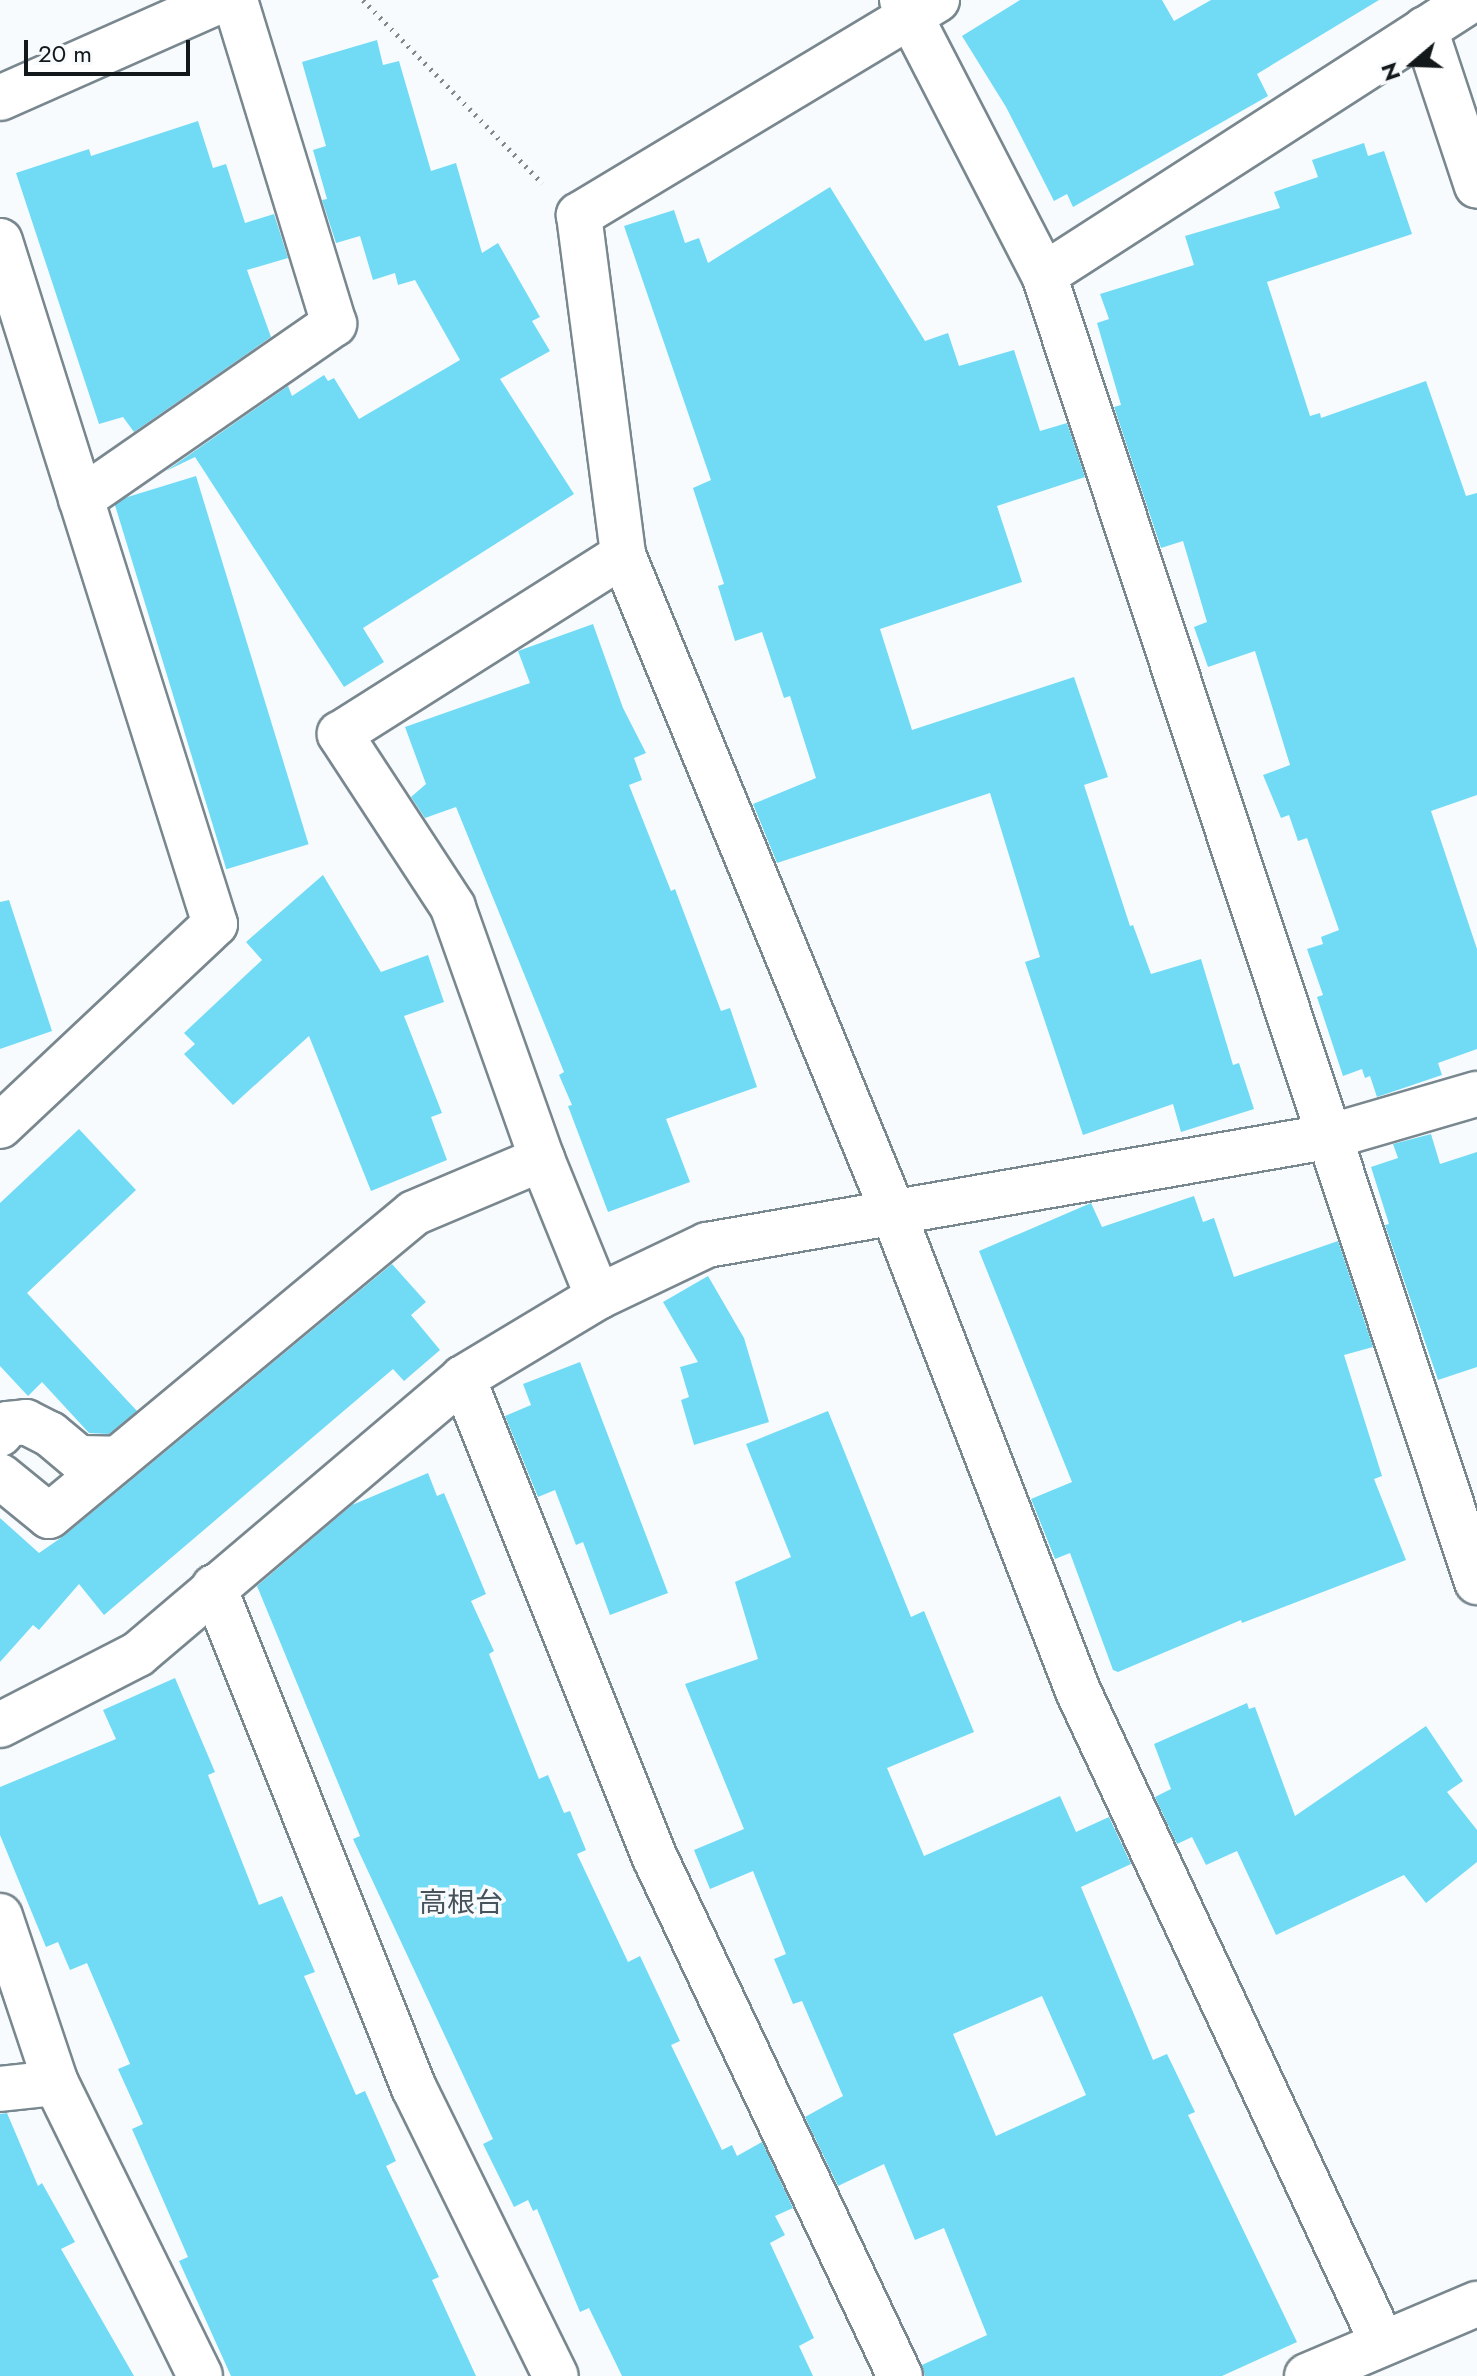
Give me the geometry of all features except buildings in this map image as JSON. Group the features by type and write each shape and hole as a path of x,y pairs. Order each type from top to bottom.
{"street":[{"path":"0,98 221,0"},
{"path":"81,499 334,324 235,0"},
{"path":"1044,275 1471,0"},
{"path":"1382,2342 1078,1691 893,1212 623,555 579,215 917,5 1044,275 1332,1136 1477,1582"},
{"path":"1425,29 1477,186"},
{"path":"0,241 215,924 0,1126"},
{"path":"598,1297 542,1159 453,907 340,734 623,555"},
{"path":"0,1725 138,1654 463,1378 598,1297 707,1245 1332,1136 1477,1094"},
{"path":"0,1476 49,1516 414,1213 542,1159"},
{"path":"463,1378 655,1858 900,2376"},
{"path":"0,1434 8,1424 26,1422 50,1434 79,1458 118,1459"},
{"path":"214,1587 414,2088 556,2376"},
{"path":"0,1916 56,2083 200,2376"},
{"path":"0,2089 56,2083"},
{"path":"1307,2376 1477,2304"}],"path":[{"path":"363,0 558,199 579,215"}],"district":[{"name":"高根台","path":"461,1903"}]}
